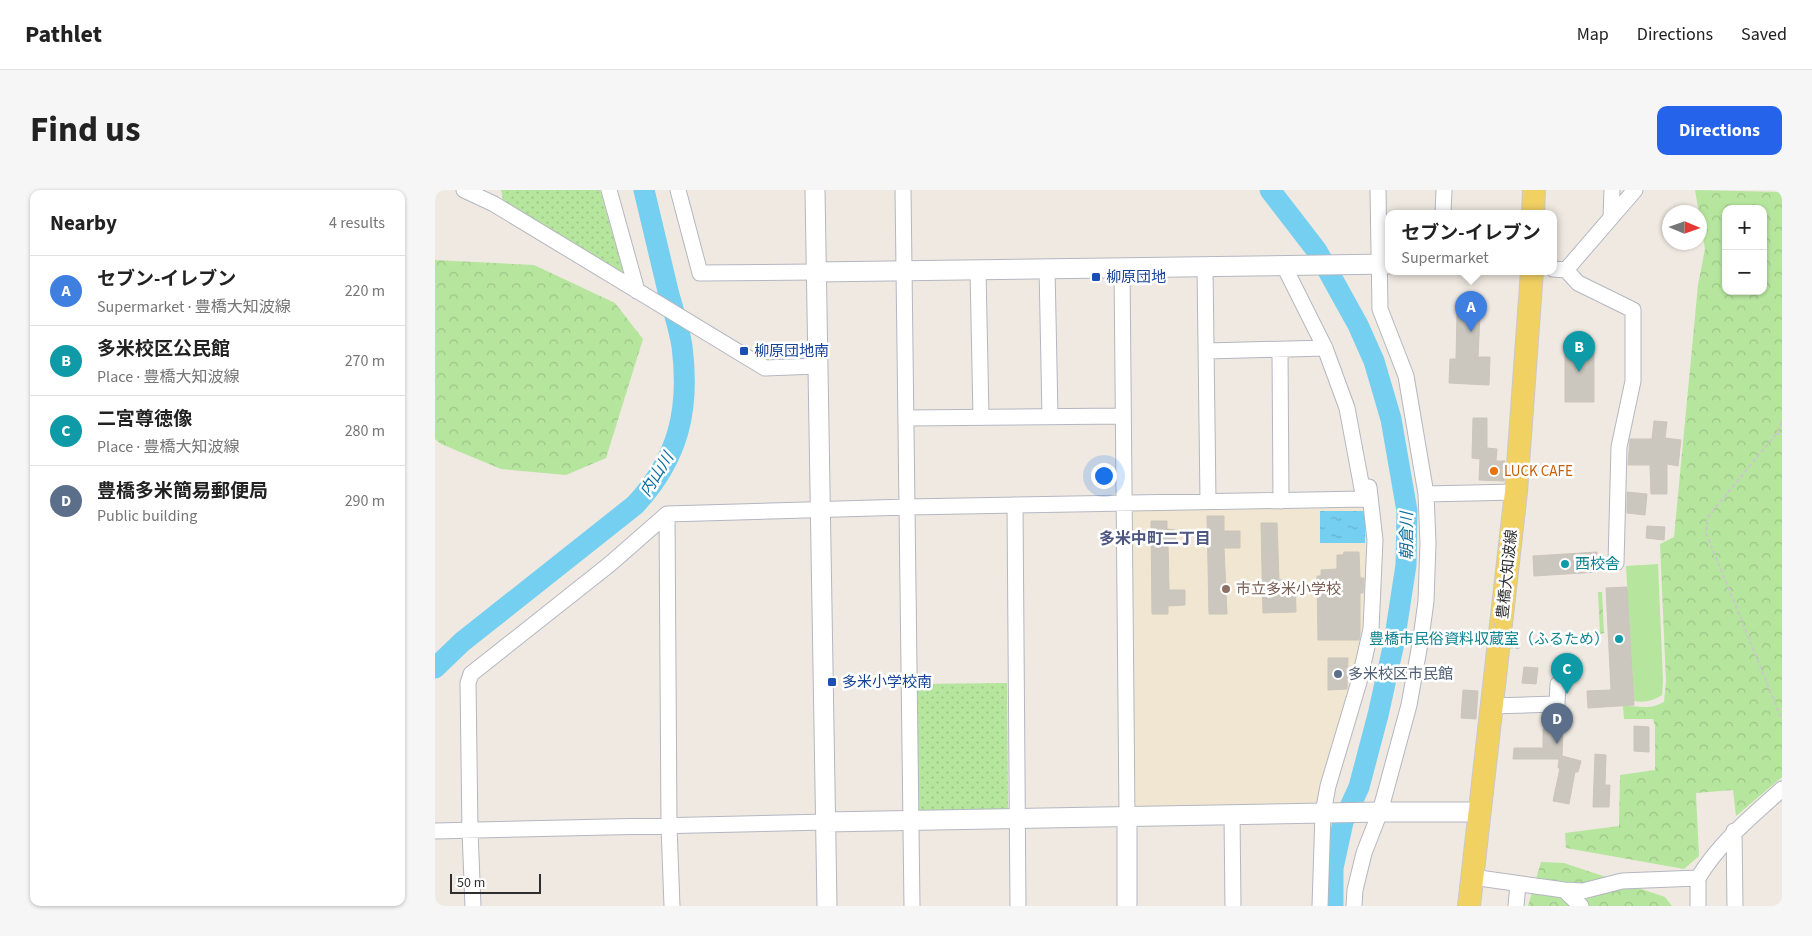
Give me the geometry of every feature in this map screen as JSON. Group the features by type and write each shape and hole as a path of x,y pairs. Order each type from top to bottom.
{"main road":[{"path":"1533,210 1534,190"},
{"name":"豊橋大知波線","path":"1469,906 1516,492 1532,275"}],"street":[{"path":"464,190 494,197 659,305 765,368 817,366"},
{"path":"609,190 637,291"},
{"path":"678,190 700,274 1384,264"},
{"path":"815,190 827,906"},
{"path":"903,190 912,906"},
{"path":"1354,906 1355,890 1364,852 1409,704 1421,638 1426,591 1428,543 1426,494 1406,376 1380,309 1384,264 1378,190"},
{"path":"1443,210 1444,190"},
{"path":"1611,218 1612,190"},
{"path":"1616,563 1619,447 1633,381 1633,310 1578,283 1560,270 1611,218 1635,190"},
{"path":"473,906 470,831 469,682 471,674 610,564 667,514 908,507 1364,499 1347,408 1325,348 1291,266"},
{"path":"1122,267 1127,906"},
{"path":"1047,268 1050,416"},
{"path":"1205,268 1208,501"},
{"path":"978,270 981,417"},
{"path":"1207,351 1325,348"},
{"path":"1280,350 1281,501"},
{"path":"1320,906 1328,786 1359,682 1371,629 1375,540 1371,496 1357,412 1347,408"},
{"path":"907,418 1123,416"},
{"path":"1426,494 1516,492"},
{"path":"1015,505 1018,906"},
{"path":"667,514 669,826 672,906"},
{"path":"1492,706 1557,704 1559,684"},
{"path":"1698,906 1698,878 1708,861 1734,831 1782,790"},
{"path":"435,831 1018,818 1480,812"},
{"path":"1232,815 1233,906"},
{"path":"1734,831 1735,906"},
{"path":"1472,877 1583,891 1623,881 1698,878"},
{"path":"1515,906 1518,884"},
{"path":"1564,890 1581,906"}],"path":[{"path":"1782,422 1776,434 1707,518 1706,533 1782,720"},
{"path":"1776,434 1782,433"},
{"path":"1495,623 1493,646 1520,648"}],"shaded area":[{"path":"1368,508 1369,628 1319,807 1136,807 1130,513 1136,509"}],"green space":[{"path":"501,190 600,190 624,274 503,200"},
{"path":"1695,190 1780,192 1782,190 1782,777 1736,816 1733,790 1696,793 1699,856 1684,869 1566,848 1565,833 1619,826 1620,775 1655,770 1655,726 1653,719 1624,719 1623,706 1648,707 1664,702 1666,681 1660,544 1674,537 1698,285 1705,250 1707,250 1707,205 1698,205"},
{"path":"435,260 534,265 615,303 643,339 606,458 566,475 501,469 441,444 435,439"},
{"path":"1658,564 1662,695 1648,701 1634,701 1626,566"},
{"path":"1598,592 1602,592 1604,633 1600,634"},
{"path":"1007,683 1008,811 916,812 915,684"},
{"path":"1541,862 1564,863 1600,875 1665,897 1672,906 1528,906"}],"water":[{"path":"1320,511 1366,511 1365,543 1320,543"}],"building":[{"path":"1457,313 1480,314 1478,357 1490,357 1489,385 1449,383 1450,359 1456,359"},
{"path":"1565,341 1594,341 1594,402 1565,402"},
{"path":"1473,418 1487,418 1487,448 1497,449 1496,461 1505,461 1504,481 1479,480 1480,459 1472,458"},
{"path":"1654,421 1667,422 1665,438 1681,440 1678,466 1667,464 1667,494 1651,494 1650,465 1628,465 1630,439 1652,439"},
{"path":"1627,492 1647,494 1645,515 1627,513"},
{"path":"1207,516 1224,516 1224,531 1240,531 1240,548 1224,548 1227,614 1209,614"},
{"path":"1151,521 1167,521 1167,529 1175,530 1176,544 1168,544 1169,590 1185,590 1185,605 1168,606 1168,614 1152,614"},
{"path":"1261,523 1277,523 1279,580 1295,580 1296,612 1263,613"},
{"path":"1647,526 1665,527 1664,540 1646,538"},
{"path":"1344,552 1359,552 1360,578 1364,578 1363,593 1360,593 1359,640 1318,640 1317,576 1321,576 1321,570 1337,569 1337,555 1343,555"},
{"name":"西校舎","path":"1597,552 1598,572 1534,576 1533,556"},
{"name":"豊橋市民俗資料収蔵室（ふるため）","path":"1627,587 1634,705 1588,708 1587,691 1611,690 1606,588"},
{"name":"多米校区市民館","path":"1328,658 1348,658 1347,689 1328,690"},
{"path":"1524,667 1538,668 1536,684 1522,683"},
{"path":"1463,690 1478,691 1476,719 1461,718"},
{"path":"1549,718 1560,719 1559,729 1563,729 1562,756 1581,761 1578,772 1575,772 1569,804 1553,801 1560,768 1558,768 1559,759 1513,759 1514,748 1543,748 1543,729 1548,729"},
{"path":"1634,726 1649,727 1649,752 1634,751"},
{"path":"1595,754 1606,755 1605,785 1610,785 1609,807 1593,807"}],"waterway":[{"name":"内山川","path":"435,668 462,642 635,505 650,487 671,451 678,432 682,412 684,391 682,346 644,190"},
{"name":"朝倉川","path":"1270,190 1317,251 1358,325 1374,361 1391,419 1407,511 1406,565 1394,643 1359,787 1343,822 1333,868 1333,906"}],"place":[{"name":"柳原団地","path":"1096,277"},
{"name":"セブン-イレブン","path":"1471,332"},
{"name":"柳原団地南","path":"744,351"},
{"name":"多米校区公民館","path":"1579,372"},
{"name":"LUCK CAFE","path":"1494,471"},
{"name":"西校舎","path":"1565,564"},
{"name":"市立多米小学校","path":"1226,589"},
{"name":"豊橋市民俗資料収蔵室（ふるため）","path":"1619,639"},
{"name":"多米校区市民館","path":"1338,674"},
{"name":"多米小学校南","path":"832,682"},
{"name":"二宮尊徳像","path":"1567,694"},
{"name":"豊橋多米簡易郵便局","path":"1557,744"}],"district":[{"name":"多米中町二丁目","path":"1155,538"}]}
